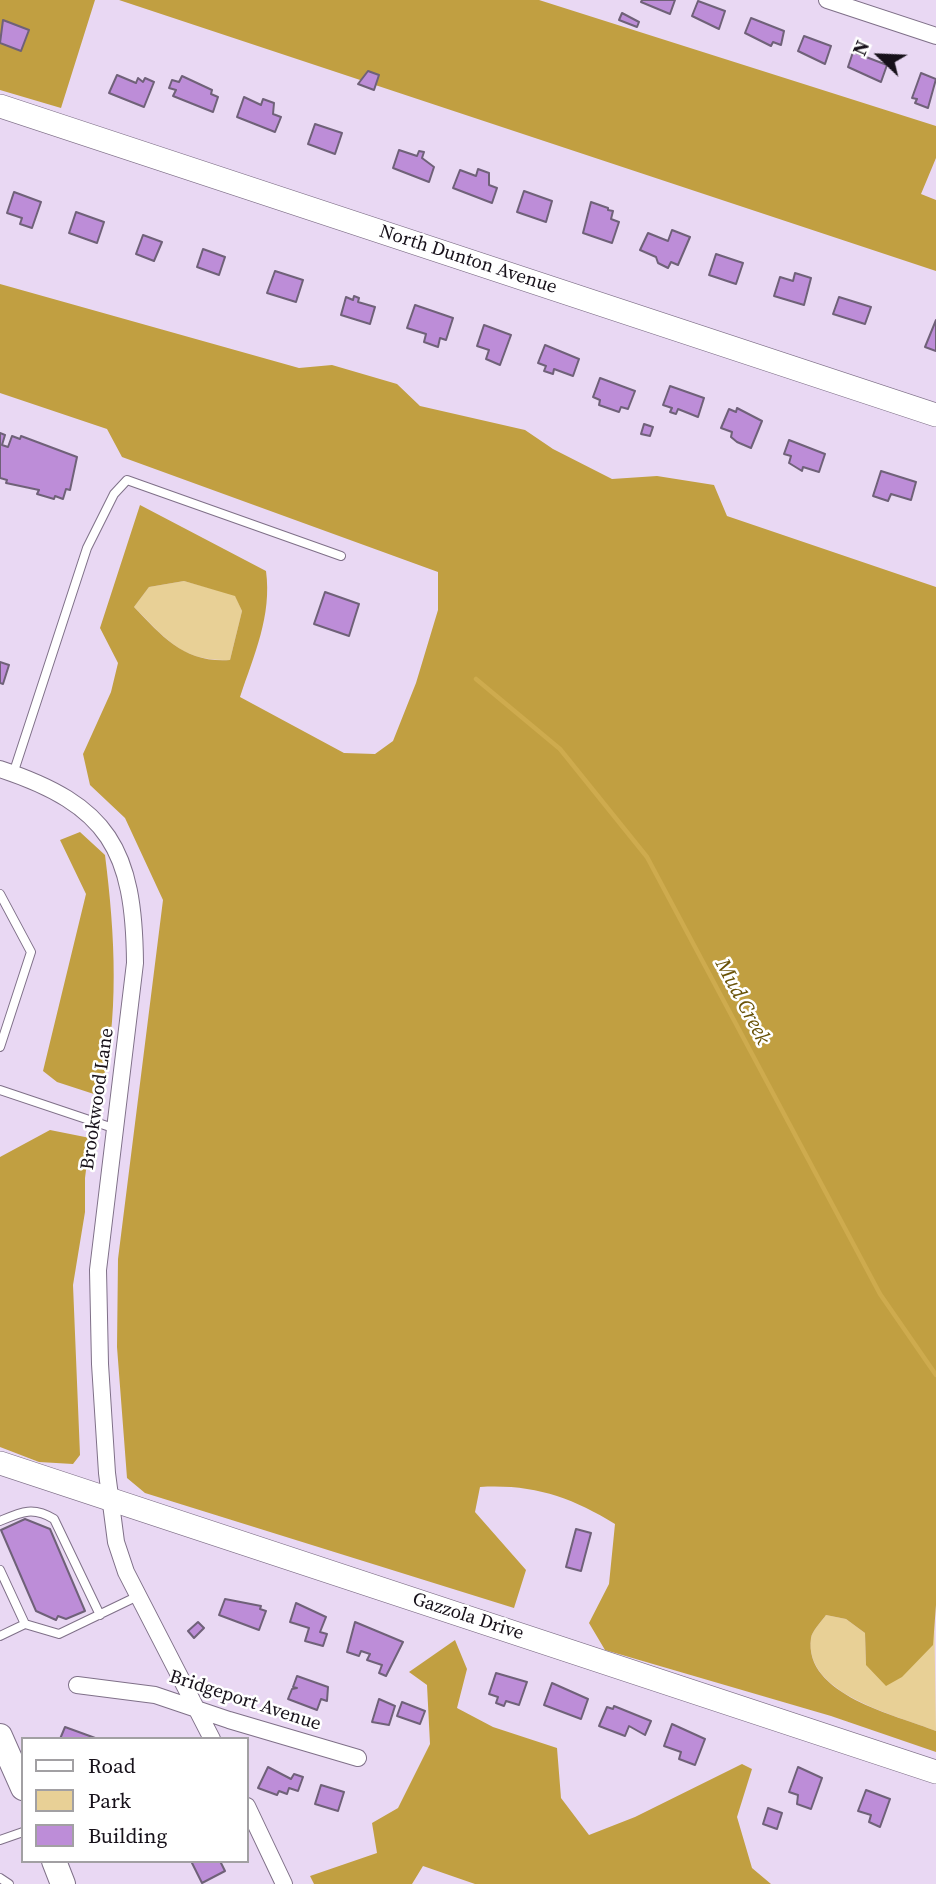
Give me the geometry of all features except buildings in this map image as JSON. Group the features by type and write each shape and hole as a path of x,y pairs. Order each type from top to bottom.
{"main road":[{"path":"0,1736 21,1783"},
{"path":"55,1863 63,1884"}],"street":[{"path":"827,0 936,36"},
{"name":"North Dunton Avenue","path":"0,106 936,415"},
{"name":"Brookwood Lane","path":"6,771 59,792 88,812 111,842 127,883 135,934 135,963 102,1225 97,1309 116,1542 138,1596 211,1737"},
{"name":"Gazzola Drive","path":"0,1463 936,1772"},
{"name":"Bridgeport Avenue","path":"77,1685 155,1695 358,1758"},
{"path":"248,1808 284,1884"}],"lane":[{"path":"6,771 87,548 114,494 127,480 341,556"},
{"path":"0,894 31,952 0,1047"},
{"path":"0,1090 116,1129"},
{"path":"0,1521 26,1510 44,1513 54,1519 100,1615"},
{"path":"0,1570 25,1624"},
{"path":"0,1636 25,1624 58,1634 138,1596"},
{"path":"0,1840 21,1833"},
{"path":"0,1878 9,1884"}],"green space":[{"path":"184,581 235,595 242,611 230,660 213,660 187,653 166,638 134,607 149,587"},
{"path":"934,1604 936,1731 856,1700 836,1688 822,1674 812,1657 812,1635 826,1615 846,1619 865,1633 866,1665"}],"shaded area":[{"path":"0,0 95,0 61,108 0,90"},
{"path":"119,0 539,0 936,126 936,158 921,194 936,200 936,271"},
{"path":"0,284 299,368 332,365 397,384 420,406 525,430 553,449 612,479 657,476 714,485 727,516 936,587 936,1605 933,1645 902,1677 886,1686 866,1665 865,1633 846,1619 826,1615 811,1638 812,1658 822,1674 836,1688 877,1710 936,1731 936,1752 831,1716 605,1650 589,1623 609,1584 615,1524 583,1506 551,1494 517,1488 480,1487 475,1512 526,1570 514,1608 145,1493 127,1478 117,1347 118,1259 163,900 125,818 90,785 83,754 111,692 118,663 100,628 140,505 266,571 264,620 240,697 344,753 375,754 393,741 416,683 438,610 438,572 122,457 107,429 0,393","holes":["184,581 235,596 242,611 230,660 214,660 187,653 165,638 134,607 149,587"]},
{"path":"80,832 105,855 111,915 113,1007 111,1037 100,1096 57,1082 43,1071 86,894 60,840"},
{"path":"50,1130 90,1138 85,1178 85,1212 73,1285 80,1455 73,1464 39,1462 0,1447 0,1157"},
{"path":"455,1640 467,1669 457,1708 493,1727 557,1748 561,1798 589,1835 635,1817 742,1764 752,1769 737,1817 752,1868 771,1884 475,1884 423,1866 412,1884 314,1884 310,1876 377,1853 372,1823 398,1808 430,1744 427,1685 409,1672"}],"waterway":[{"name":"Mud Creek","path":"476,679 560,749 647,857 880,1294 936,1375"}]}
